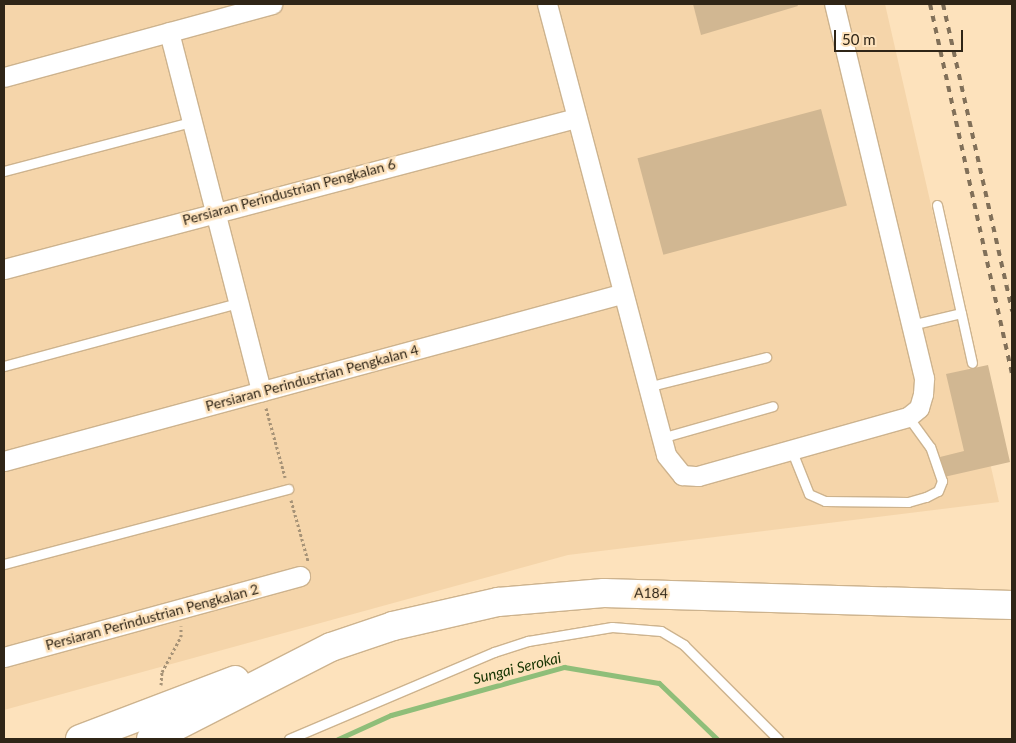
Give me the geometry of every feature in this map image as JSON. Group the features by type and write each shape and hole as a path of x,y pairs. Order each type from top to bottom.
{"main road":[{"name":"A184","path":"300,660 392,626 498,602 542,597 668,593 1012,605"},
{"path":"80,739 165,705 300,660"},
{"path":"151,739 300,660"}],"street":[{"path":"4,77 272,4"},
{"path":"547,4 621,294 661,438 672,468 682,475 698,476 908,417 919,408 924,378 834,4"},
{"path":"169,32 261,391"},
{"name":"Persiaran Perindustrian Pengkalan 6","path":"4,268 214,211 576,118"},
{"name":"Persiaran Perindustrian Pengkalan 4","path":"4,461 621,294"},
{"name":"Persiaran Perindustrian Pengkalan 2","path":"4,657 300,576"}],"lane":[{"path":"4,171 191,122"},
{"path":"937,205 972,363"},
{"path":"4,366 238,303"},
{"path":"911,325 961,313"},
{"path":"646,388 766,357"},
{"path":"661,438 773,406"},
{"path":"791,449 809,494 826,502 917,500 938,491 942,481 930,447 908,417"},
{"path":"4,564 288,489"},
{"path":"290,739 494,652 546,637 612,627 662,631 684,645 778,739"}],"path":[{"path":"165,705 162,672 181,637 178,610"}],"shaded area":[{"path":"4,4 885,4 999,502 568,555 4,710"}],"building":[{"path":"693,4 797,4 798,6 701,35"},
{"path":"821,109 847,206 663,255 637,158"},
{"path":"988,365 1010,462 944,477 940,457 964,451 946,374"}],"waterway":[{"name":"Sungai Serokai","path":"338,739 391,715 564,667 659,683 717,739"}],"railway":[{"path":"930,4 1012,373"},
{"path":"943,4 1012,311"}]}
